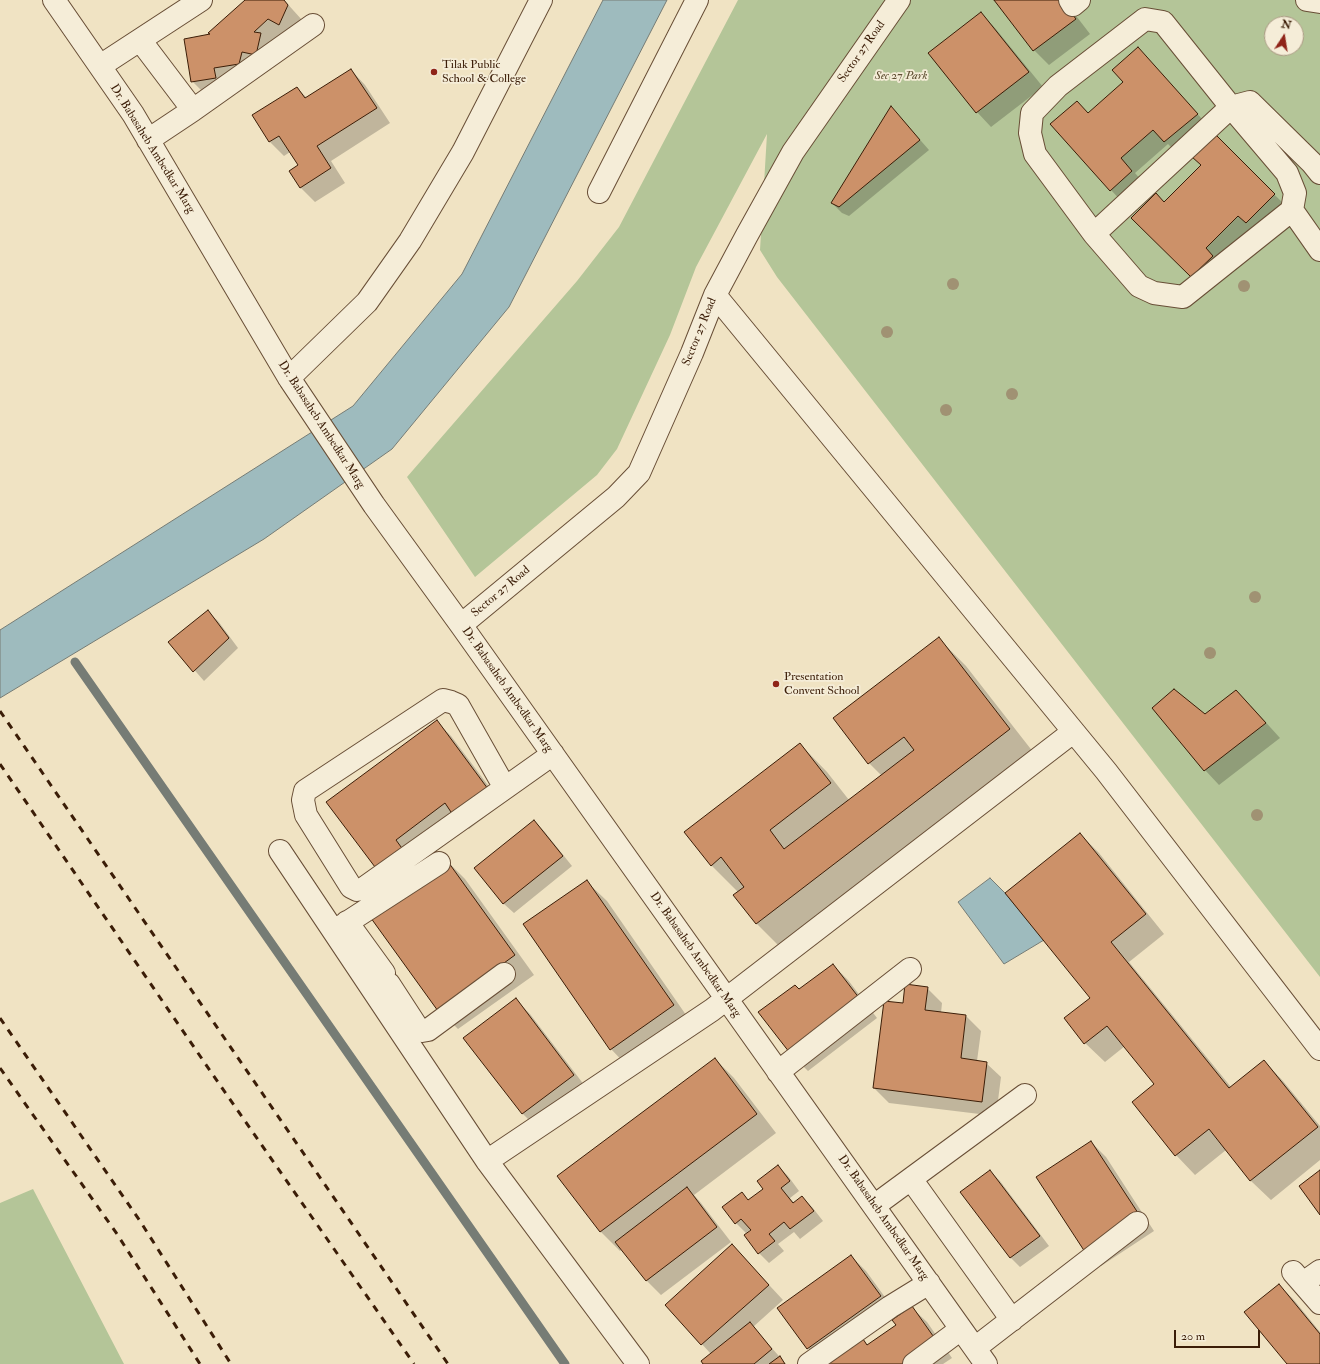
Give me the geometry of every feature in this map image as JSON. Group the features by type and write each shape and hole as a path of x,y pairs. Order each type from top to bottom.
{"street":[{"name":"Dr. Babasaheb Ambedkar Marg","path":"54,0 133,114 293,383 374,505 972,1344"},
{"path":"100,66 201,0"},
{"path":"293,383 367,302 410,241 463,152 541,0"},
{"path":"599,192 697,0"},
{"name":"Sector 27 Road","path":"461,625 616,497 639,473 692,354 715,295 794,152 899,0"},
{"path":"1070,0 1073,5 1079,0"},
{"path":"1306,0 1320,2"},
{"path":"1145,19 1163,22 1231,107 1287,173 1296,193 1292,210 1183,297 1154,293 1139,286 1094,234 1035,154 1030,133 1032,113 1058,86 1145,19"},
{"path":"148,140 194,110 313,25"},
{"path":"140,40 194,110"},
{"path":"1094,234 1231,107 1250,102 1317,164"},
{"path":"1292,210 1320,250"},
{"path":"715,295 1106,771 1320,1049"},
{"path":"505,788 458,705 443,700 305,791 303,800 306,815 351,887 357,890 364,888 505,788 552,754"},
{"path":"487,1161 712,1010 1073,732"},
{"path":"280,851 341,927 359,953 487,1161 638,1364"},
{"path":"341,927 439,863"},
{"path":"359,953 386,979 397,1013 422,1031 428,1030 504,974"},
{"path":"778,1072 910,969"},
{"path":"874,1206 1025,1095"},
{"path":"911,1179 1012,1320"},
{"path":"927,1364 972,1344 1012,1320 1137,1222"},
{"path":"1311,1274 1320,1303"},
{"path":"809,1364 890,1307 929,1284"},
{"path":"914,1364 972,1344"}],"green space":[{"name":"Sec 27 Park","path":"738,0 1320,0 1320,977 777,277 760,250 767,134 696,267 670,335 617,449 597,475 475,577 407,477 577,281 619,227"},
{"path":"33,1189 124,1364 0,1364 0,1203"}],"water":[{"path":"603,0 667,0 509,307 392,449 264,539 0,698 0,630 353,406 462,274"},
{"path":"990,878 1005,893 1044,940 1004,964 958,902"}],"building":[{"path":"245,0 284,0 288,5 279,25 268,19 254,32 261,33 256,55 242,52 239,64 214,68 216,78 191,82 184,39 210,34 208,33"},
{"path":"994,0 1061,0 1076,19 1033,51"},
{"path":"981,12 1029,72 976,113 928,53"},
{"path":"1138,47 1198,114 1164,142 1153,130 1121,158 1132,171 1110,191 1050,124 1077,101 1088,113 1123,82 1112,70"},
{"path":"351,69 377,108 317,146 331,168 300,188 289,171 298,165 279,136 269,142 252,115 297,87 305,98"},
{"path":"891,106 920,140 839,207 831,203"},
{"path":"1215,134 1275,194 1246,223 1238,216 1206,248 1213,256 1191,277 1131,218 1156,193 1164,202 1201,165 1192,157"},
{"path":"208,610 229,638 193,672 168,642"},
{"name":"Presentation Convent School","path":"939,637 1010,729 756,924 733,895 744,887 721,857 711,866 684,832 800,743 831,783 770,830 784,849 914,750 904,737 868,764 833,718"},
{"path":"1174,689 1205,714 1236,690 1266,723 1204,771 1152,708"},
{"path":"437,720 488,789 453,815 445,803 396,840 404,851 378,871 326,802"},
{"path":"534,820 563,856 503,904 474,868"},
{"path":"1080,833 1146,914 1111,942 1229,1088 1264,1060 1318,1127 1250,1181 1209,1129 1175,1156 1132,1102 1154,1084 1107,1026 1084,1044 1064,1018 1090,998 1005,893"},
{"path":"446,859 515,955 438,1011 368,914"},
{"path":"587,880 674,1005 610,1050 523,924"},
{"path":"833,964 863,1003 793,1057 758,1012 795,985 799,989"},
{"path":"905,984 928,987 925,1010 966,1015 961,1058 987,1062 982,1102 873,1088 884,1001 903,1003"},
{"path":"516,998 574,1075 522,1114 463,1038"},
{"path":"715,1058 757,1114 600,1232 557,1176"},
{"path":"1091,1141 1140,1216 1085,1252 1036,1177"},
{"path":"778,1165 790,1181 781,1188 793,1203 802,1196 814,1211 790,1229 784,1222 769,1234 775,1241 758,1254 744,1235 751,1230 741,1219 735,1224 722,1207 742,1192 748,1200 763,1189 757,1181"},
{"path":"990,1170 1040,1236 1010,1258 960,1192"},
{"path":"1320,1170 1320,1215 1299,1186"},
{"path":"687,1187 717,1227 646,1281 615,1242"},
{"path":"732,1244 769,1285 701,1345 665,1305"},
{"path":"851,1255 881,1296 807,1349 777,1308"},
{"path":"1279,1284 1320,1334 1320,1364 1287,1364 1244,1312"},
{"path":"912,1306 938,1343 907,1364 827,1364 863,1339 867,1345 896,1325 892,1320"},
{"path":"750,1322 772,1349 754,1364 703,1364 701,1361"},
{"path":"780,1356 785,1364 769,1364"}],"waterway":[{"path":"75,662 565,1364"}],"railway":[{"path":"0,711 448,1364"},
{"path":"0,764 211,1072 414,1364"},
{"path":"0,1018 140,1221 231,1364"},
{"path":"0,1068 117,1234 200,1364"}],"place":[{"name":"Tilak Public School & College","path":"434,72"},
{"name":"Presentation Convent School","path":"776,684"}]}
